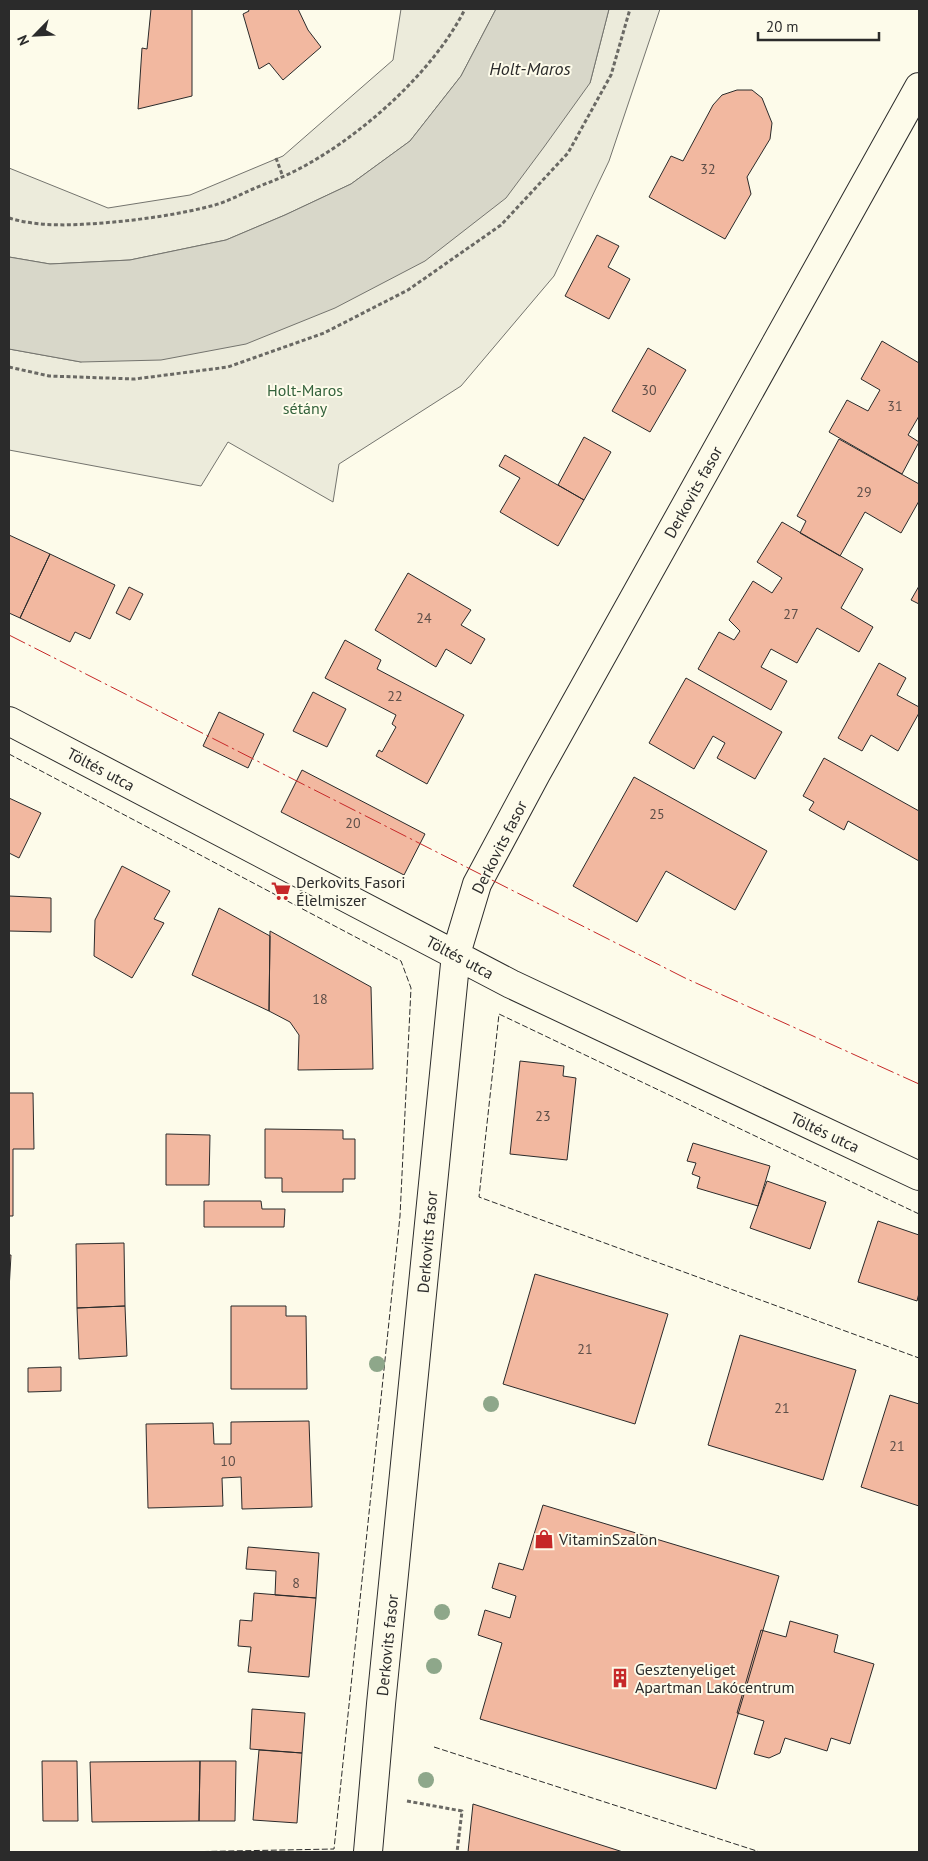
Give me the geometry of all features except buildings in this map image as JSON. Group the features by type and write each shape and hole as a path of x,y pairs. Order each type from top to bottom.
{"street":[{"name":"Derkovits fasor","path":"368,1852 456,954 477,884 536,774 919,87"},
{"name":"Töltés utca","path":"9,721 510,984 919,1176"}],"path":[{"path":"9,218 20,221 73,226 133,220 212,206 296,171 347,139 387,106 425,67 458,23 465,9"},
{"path":"9,367 49,376 135,380 228,367 324,332 408,290 501,225 568,153 610,74 630,9"},
{"path":"276,158 282,177"},
{"path":"374,1794 462,1811 457,1852"}],"green space":[{"path":"401,9 496,9 461,76 410,141 351,184 226,240 130,260 50,264 9,257 9,168 108,208 190,195 283,156 393,60"},
{"name":"Holt-Maros sétány","path":"609,9 660,9 609,161 554,276 461,386 339,464 333,502 228,442 201,486 9,450 9,349 81,362 590,83"}],"water":[{"name":"Holt-Maros","path":"496,9 609,9 590,83 544,147 506,198 425,261 335,308 246,344 161,360 81,362 9,349 9,257 50,264 130,260 226,240 351,184 410,141 461,76"}],"fence":[{"path":"9,754 401,961 411,988 400,1216 334,1849 179,1852 9,1852"},
{"path":"919,1214 499,1014 479,1197 919,1358"},
{"path":"434,1747 760,1852"}],"power":[{"path":"9,635 685,978 919,1084"}],"place":[{"name":"Derkovits Fasori Élelmiszer","path":"281,891"},
{"name":"VitaminSzalon","path":"544,1539"},
{"name":"Gesztenyeliget Apartman Lakócentrum","path":"620,1678"}]}
